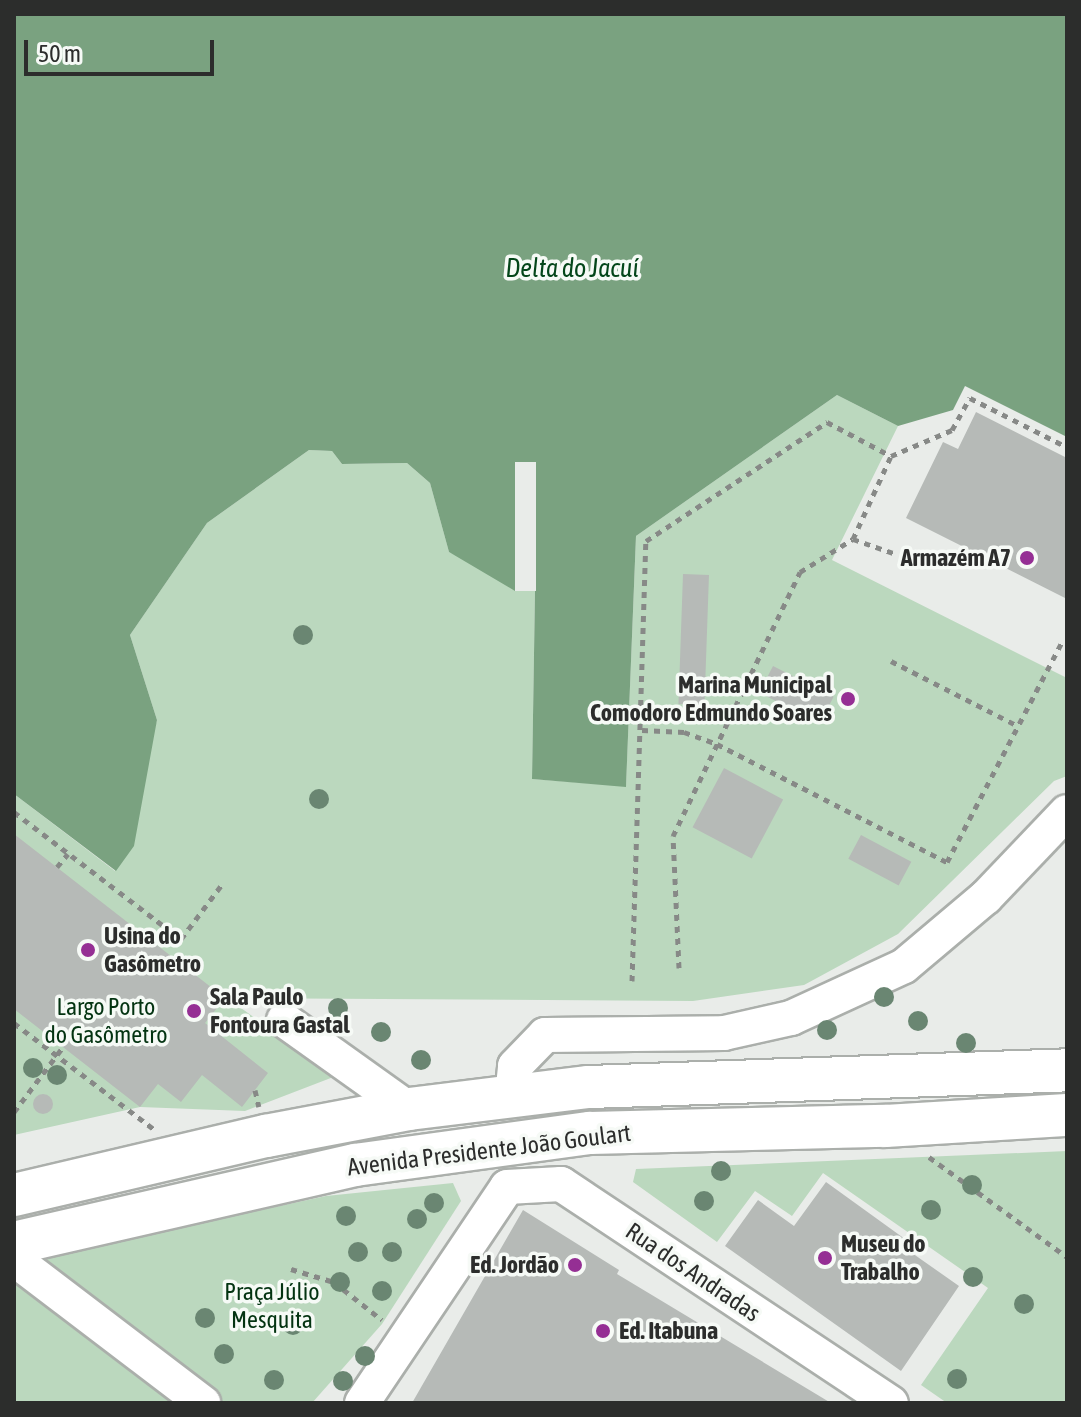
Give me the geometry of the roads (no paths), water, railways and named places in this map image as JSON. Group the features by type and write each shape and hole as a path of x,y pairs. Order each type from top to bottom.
{"main road":[{"name":"Avenida Presidente João Goulart","path":"14,1195 185,1153 409,1109 512,1096 589,1087 1067,1070"},
{"name":"Avenida Presidente João Goulart","path":"14,1243 355,1165 590,1133 1067,1115"}],"street":[{"path":"512,1096 515,1066 545,1035 724,1033 791,1018 904,966 986,897 1067,812"},
{"path":"284,1020 409,1109"},
{"name":"Rua dos Andradas","path":"362,1403 507,1187 561,1184 891,1403"},
{"path":"14,1259 203,1403"}],"water":[{"name":"Delta do Jacuí","path":"14,14 1067,14 1067,437 965,386 953,410 898,426 837,395 636,536 626,787 532,779 535,591 515,591 449,552 430,483 407,463 342,464 332,451 309,450 207,523 130,635 157,720 134,846 116,871 14,794"}],"place":[{"name":"Armazém A7","path":"1027,558"},
{"name":"Marina Municipal Comodoro Edmundo Soares","path":"848,699"},
{"name":"Usina do Gasômetro","path":"88,950"},
{"name":"Sala Paulo Fontoura Gastal","path":"194,1011"},
{"name":"Museu do Trabalho","path":"825,1258"},
{"name":"Ed. Jordão","path":"575,1265"},
{"name":"Ed. Itabuna","path":"603,1331"}],"park label":[{"name":"Largo Porto do Gasômetro","path":"106,1021"},
{"name":"Praça Júlio Mesquita","path":"272,1306"}]}
